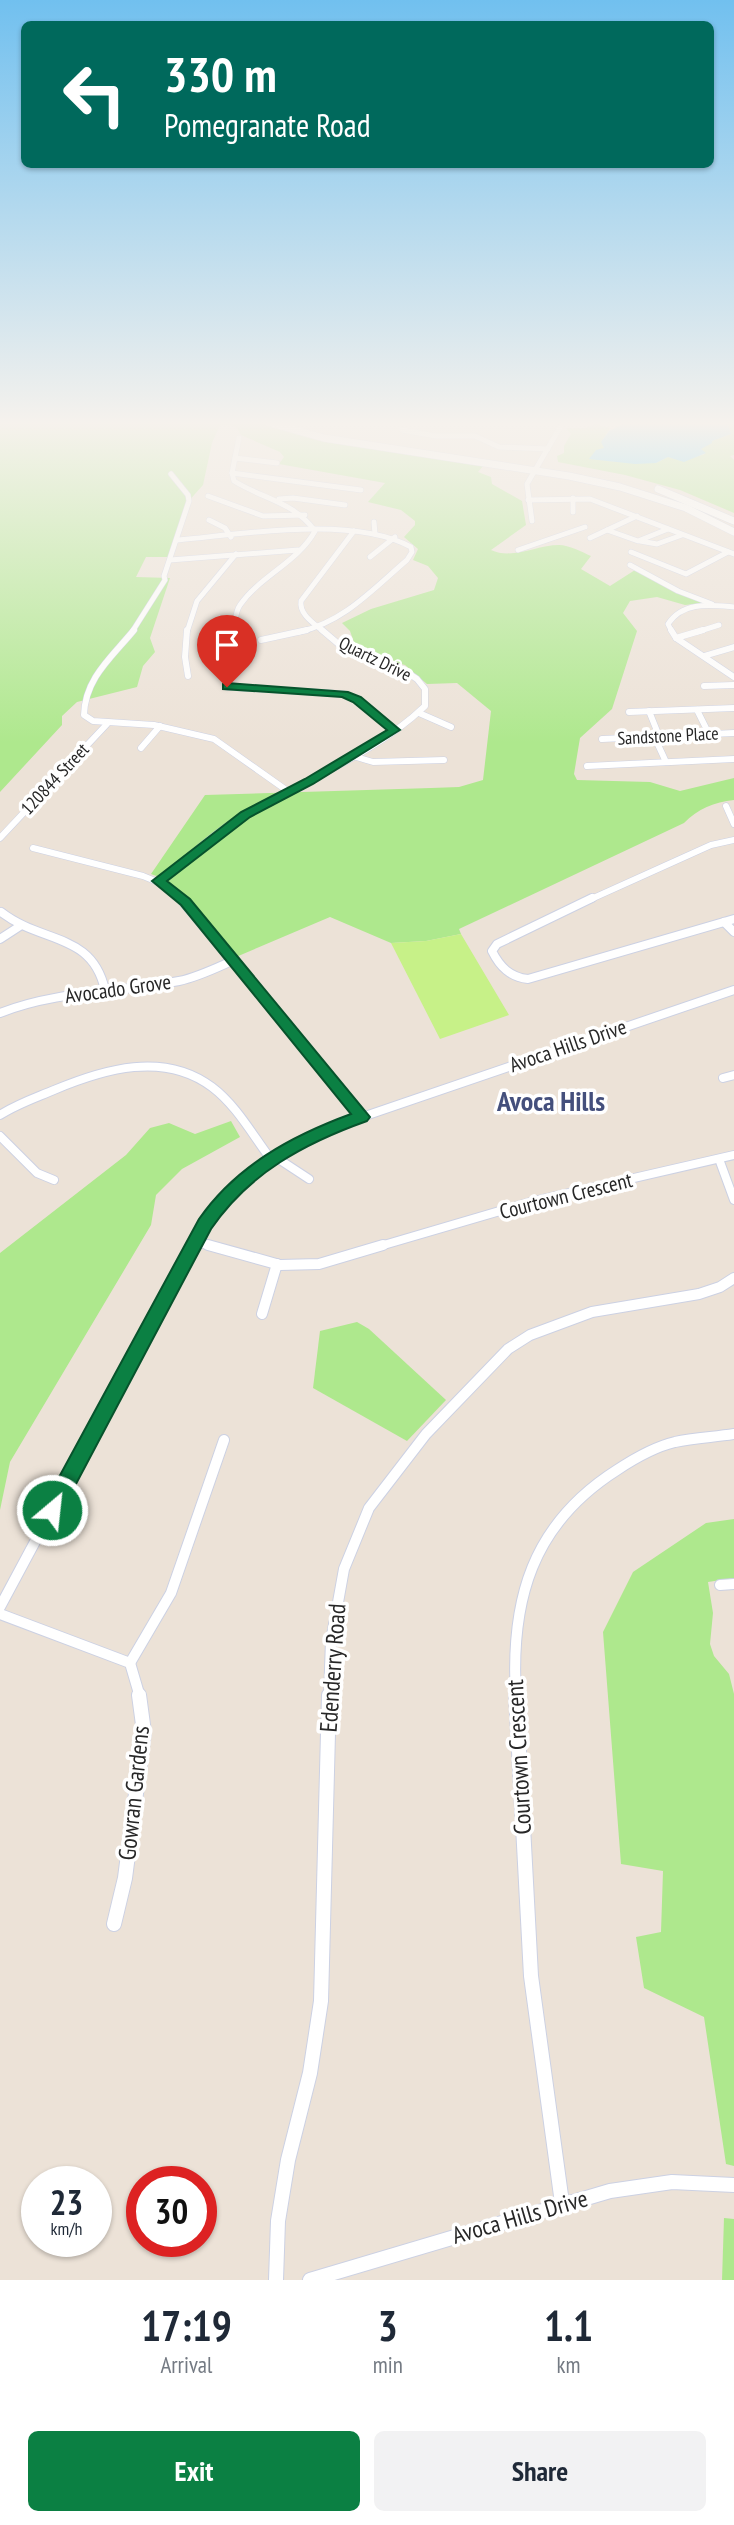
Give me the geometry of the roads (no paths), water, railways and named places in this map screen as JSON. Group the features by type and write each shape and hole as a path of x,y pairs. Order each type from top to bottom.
{"street":[{"path":"180,530 164,576 166,580 153,596 138,625 104,663 83,702 84,715 93,721 107,724 160,726 218,741 289,792"},
{"path":"227,530 231,537"},
{"path":"518,550 575,530"},
{"path":"638,541 664,530"},
{"path":"671,530 731,553"},
{"path":"232,636 238,607 255,588 312,539 315,531"},
{"path":"177,540 354,531 395,537 411,547 410,557 344,614 320,627 261,640"},
{"name":"Quartz Drive","path":"159,881 246,814 353,756 395,730 425,706 426,694 417,679 402,669 348,650 302,611 301,601 354,531"},
{"path":"590,538 604,531 654,544 682,535"},
{"path":"370,557 395,537"},
{"path":"170,560 300,550"},
{"path":"631,552 686,574 731,553"},
{"path":"188,676 182,659 193,610 197,601 236,554"},
{"path":"630,565 678,591 717,606"},
{"path":"733,676 676,638 668,628 672,617 687,608 734,607"},
{"path":"676,638 719,625"},
{"path":"704,656 734,647"},
{"path":"704,686 734,685"},
{"path":"227,687 344,694 357,699 395,730"},
{"path":"629,712 734,708"},
{"path":"697,709 709,734"},
{"path":"649,711 666,762"},
{"path":"419,713 451,727"},
{"name":"120844 Street","path":"1,835 107,724"},
{"path":"141,748 160,726"},
{"name":"Sandstone Place","path":"601,739 734,733"},
{"path":"353,756 373,762 444,760"},
{"path":"587,766 734,760"},
{"path":"726,806 734,824"},
{"path":"734,840 711,845 629,880 496,944 492,951 505,971 528,979 734,919"},
{"path":"33,848 53,856 159,881 185,902 362,1117"},
{"path":"2,914 20,926 86,951 100,969 105,990"},
{"path":"724,922 734,932"},
{"path":"0,939 20,926"},
{"name":"Avocado Grove","path":"0,1013 39,1000 182,980 234,960"},
{"name":"Avoca Hills Drive","path":"0,1607 219,1203 272,1157 330,1128 734,990"},
{"path":"0,1115 97,1072 137,1066 166,1068 192,1075 212,1087 272,1157 309,1179"},
{"path":"723,1078 734,1075"},
{"path":"0,1136 37,1173 54,1180"},
{"name":"Courtown Crescent","path":"196,1242 277,1264 298,1265 338,1260 534,1201 734,1155"},
{"path":"719,1159 734,1200"},
{"path":"262,1314 277,1264"},
{"name":"Edenderry Road","path":"276,2280 278,2221 288,2160 310,2073 321,2001 331,1641 344,1569 369,1507 407,1456 435,1425 508,1349 530,1335 592,1312 699,1294 720,1287 734,1278"},
{"name":"Courtown Crescent","path":"562,2203 531,1976 514,1666 522,1598 533,1565 548,1537 571,1504 590,1487 640,1455 674,1442 734,1434"},
{"path":"0,1614 130,1662 171,1593 224,1440"},
{"path":"720,1585 734,1584"},
{"name":"Gowran Gardens","path":"114,1924 125,1878 144,1732 143,1709 130,1662"},
{"name":"Avoca Hills Drive","path":"310,2280 562,2203 647,2183 716,2182 734,2185"}],"district":[{"name":"Avoca Hills","path":"551,1101"}]}
